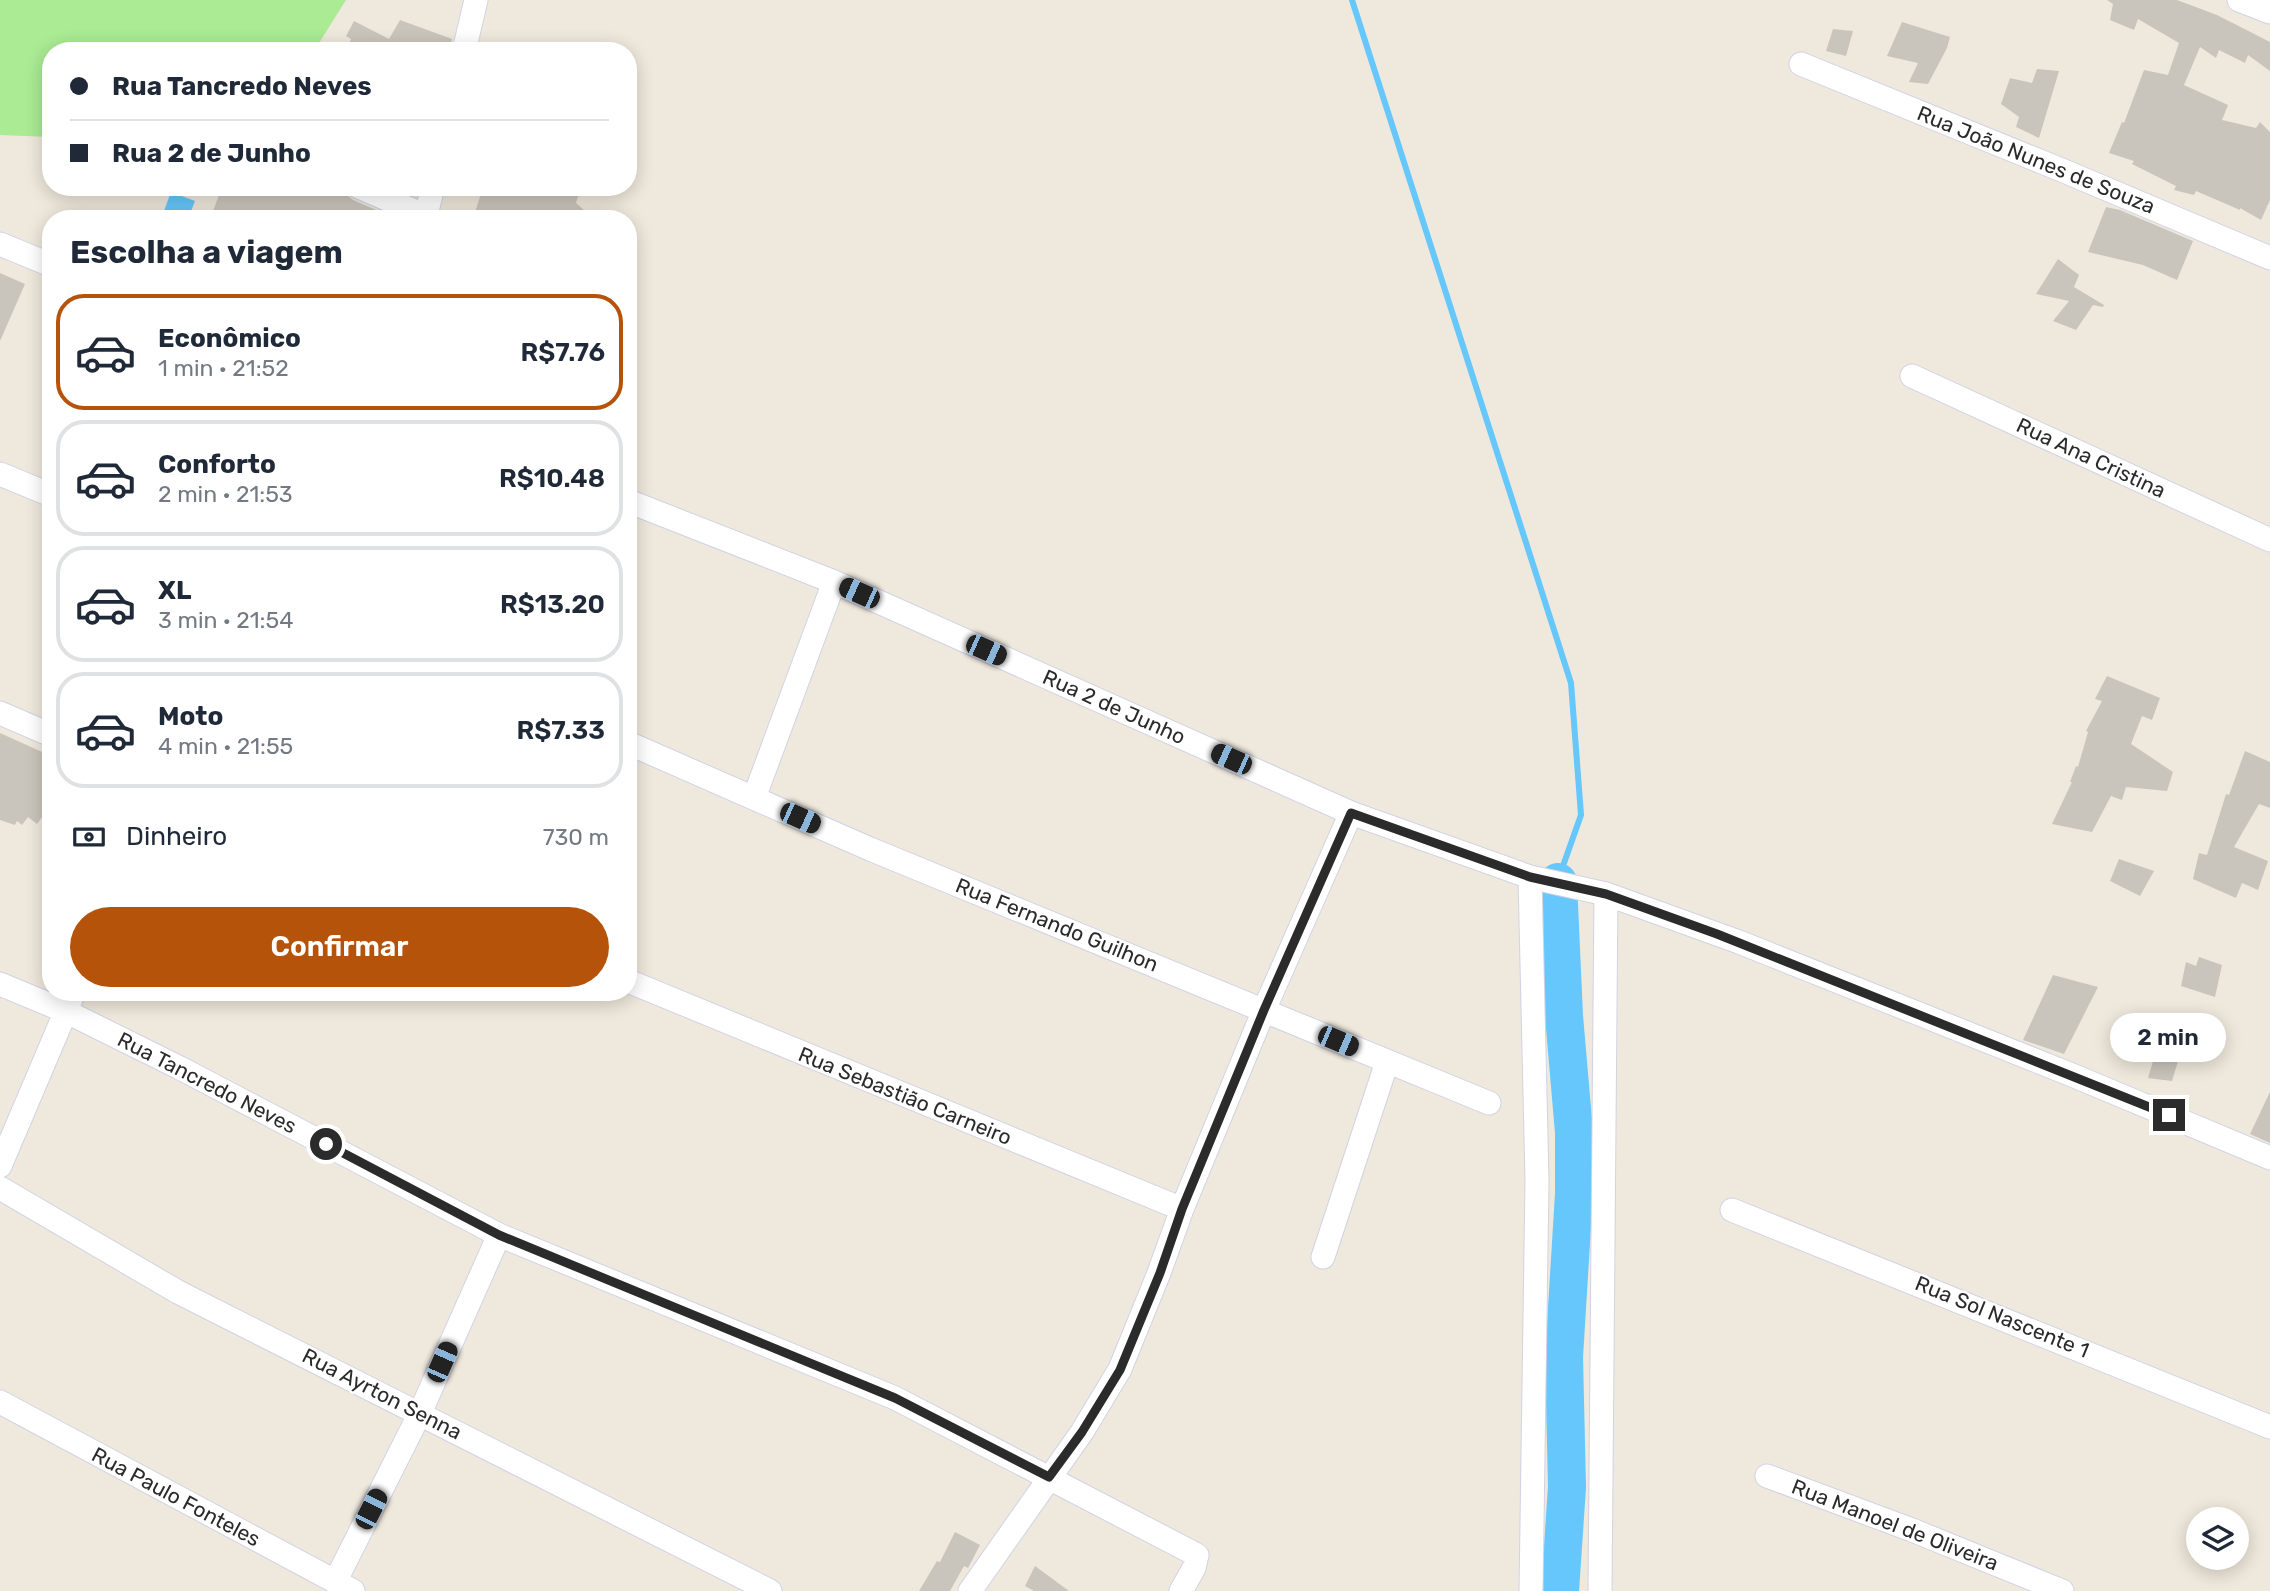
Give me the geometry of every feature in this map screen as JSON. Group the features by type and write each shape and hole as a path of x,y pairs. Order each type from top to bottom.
{"street":[{"path":"2239,0 2270,12"},
{"path":"466,42 476,1"},
{"name":"Rua João Nunes de Souza","path":"1801,64 2270,258"},
{"path":"378,196 409,210"},
{"path":"0,244 42,261"},
{"name":"Rua Ana Cristina","path":"1912,376 2270,540"},
{"path":"0,474 42,491"},
{"name":"Rua 2 de Junho","path":"637,505 834,582 1351,813 1530,877 1606,894 1739,943 2270,1158"},
{"path":"754,798 834,582"},
{"path":"0,713 42,731"},
{"name":"Rua Fernando Guilhon","path":"637,747 870,849 1489,1103"},
{"path":"970,1591 1082,1432 1120,1370 1160,1273 1182,1209 1264,1010 1351,813"},
{"path":"1530,877 1537,1181 1531,1591"},
{"path":"1600,1591 1606,894"},
{"name":"Rua Tancredo Neves","path":"0,984 42,995"},
{"name":"Rua Sebastião Carneiro","path":"637,985 1182,1209"},
{"path":"0,1166 70,1002"},
{"name":"Rua Tancredo Neves","path":"70,1002 314,1138 499,1235 895,1398 1197,1555 1195,1568 1181,1591"},
{"path":"1324,1257 1387,1062"},
{"name":"Rua Ayrton Senna","path":"0,1188 178,1292 770,1591"},
{"name":"Rua Sol Nascente 1","path":"1732,1210 2270,1427"},
{"path":"344,1586 499,1235"},
{"name":"Rua Paulo Fonteles","path":"0,1402 344,1586"},
{"name":"Rua Manoel de Oliveira","path":"1767,1476 1912,1530 2062,1591"}],"green space":[{"path":"0,0 346,0 320,42 42,42 42,137 0,135"}],"water":[{"path":"170,196 182,196 195,201 192,210 164,210"}],"building":[{"path":"2107,0 2177,0 2217,15 2270,42 2270,71 2248,55 2245,63 2219,50 2216,58 2200,47 2184,85 2228,105 2222,120 2256,128 2260,122 2270,132 2270,200 2261,220 2240,208 2196,191 2194,195 2174,190 2176,186 2132,164 2134,161 2109,153 2122,122 2124,123 2144,70 2168,75 2179,43 2138,19 2134,30 2110,20 2113,4"},
{"path":"400,20 452,39 452,42 350,42 351,39 346,36 354,21 389,39"},
{"path":"1902,22 1950,37 1928,84 1909,82 1918,63 1887,56"},
{"path":"1833,29 1853,31 1846,56 1826,51"},
{"path":"2037,69 2059,71 2039,138 2016,127 2019,117 2001,104 2010,78 2032,83"},
{"path":"219,196 348,196 376,210 213,210"},
{"path":"480,196 578,196 576,203 584,210 476,210"},
{"path":"2106,207 2120,210 2193,241 2177,280 2143,265 2088,252"},
{"path":"2058,259 2079,275 2074,287 2104,305 2093,305 2076,330 2053,321 2069,301 2036,294"},
{"path":"0,273 25,284 0,341"},
{"path":"2107,676 2160,698 2152,720 2142,716 2131,744 2173,772 2167,791 2126,787 2122,800 2111,796 2092,832 2052,824 2072,782 2076,766 2078,767 2088,732 2086,731 2102,701 2095,699"},
{"path":"0,733 42,752 42,817 37,824 28,817 22,825 17,821 15,825 0,820"},
{"path":"2245,751 2270,762 2270,808 2259,804 2234,847 2268,861 2258,890 2242,883 2236,898 2193,879 2199,853 2207,855 2226,794 2229,795"},
{"path":"2119,859 2154,871 2140,896 2110,881"},
{"path":"2199,957 2222,965 2215,997 2181,986 2186,962 2196,966"},
{"path":"2053,975 2098,987 2064,1054 2023,1040"},
{"path":"2160,1038 2184,1041 2172,1081 2148,1078"},
{"path":"2270,1092 2270,1143 2250,1134"},
{"path":"955,1532 980,1545 968,1568 964,1566 950,1591 919,1591 937,1561 940,1562"},
{"path":"1035,1566 1069,1591 1034,1591 1025,1586"}],"waterway":[{"path":"1352,0 1571,683 1581,815 1558,880"},
{"path":"1558,882 1564,1016 1574,1132 1574,1194 1564,1357 1567,1487 1560,1591"}],"route":[{"path":"326,1144 499,1235 895,1398 1049,1477 1082,1432 1120,1370 1160,1273 1182,1209 1264,1010 1351,813 1530,877 1606,894 1717,934 2169,1115"}]}
